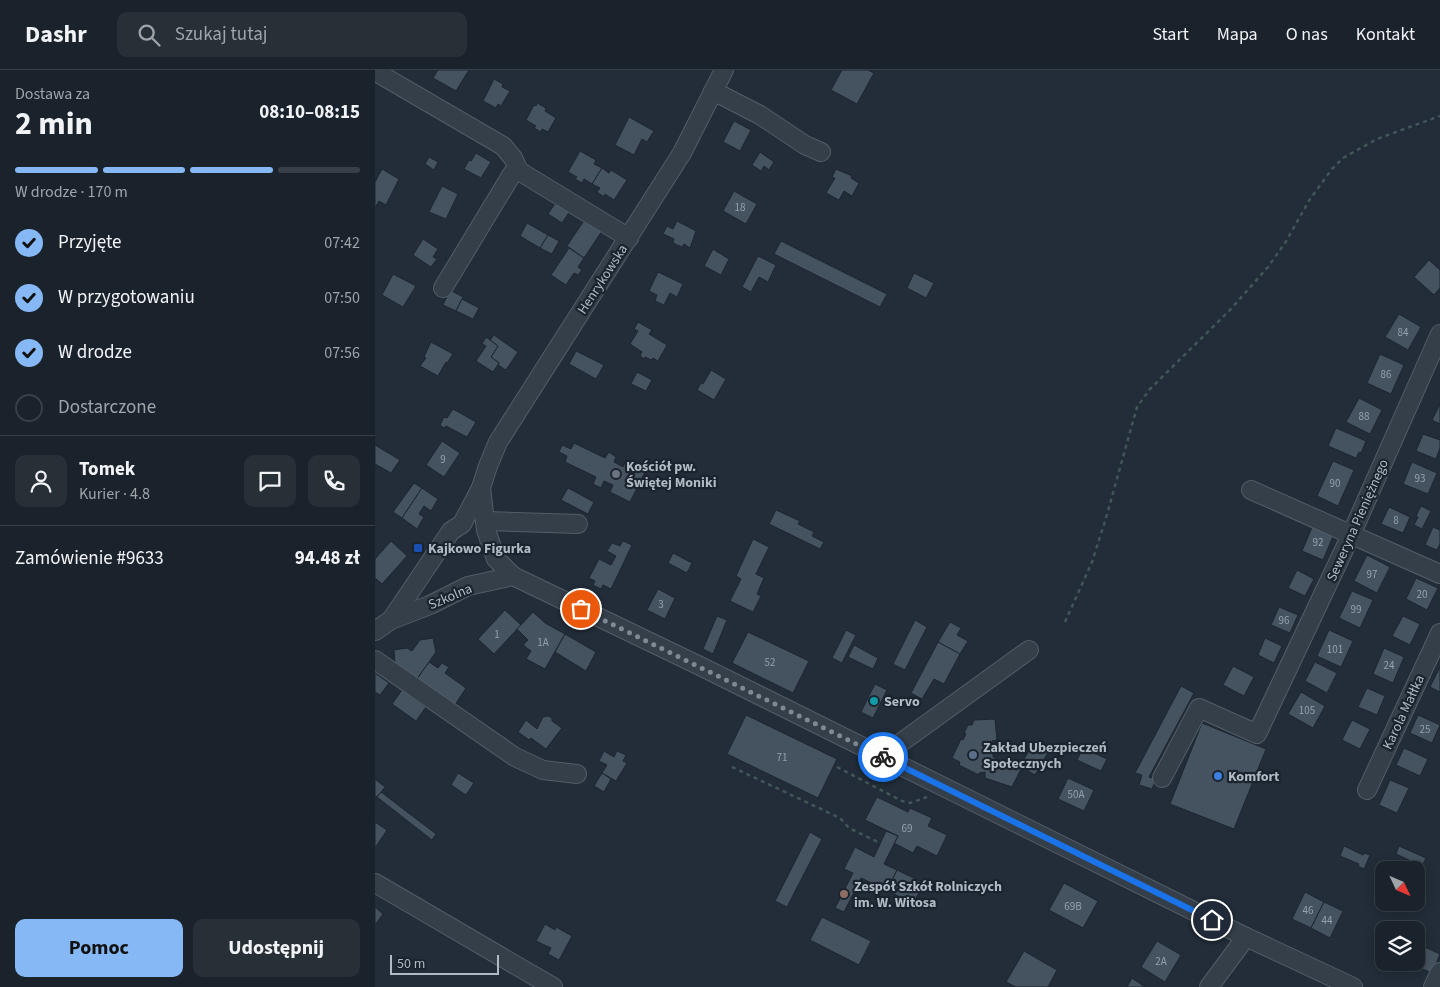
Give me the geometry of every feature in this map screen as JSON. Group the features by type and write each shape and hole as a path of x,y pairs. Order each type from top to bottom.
{"street":[{"name":"Henrykowska","path":"391,620 451,531 462,524 481,488 498,442 682,153 724,70"},
{"path":"376,72 503,146 513,158 519,171 629,238"},
{"path":"713,92 760,115 805,145 821,152"},
{"path":"443,288 512,174 519,171"},
{"name":"Seweryna Pieniężnego","path":"1162,778 1199,708 1257,734 1272,706 1351,535 1440,334"},
{"name":"Henrykowska","path":"481,488 486,525 496,559 513,576"},
{"path":"1251,490 1440,574"},
{"path":"462,524 578,524"},
{"path":"468,586 496,559"},
{"path":"513,576 701,666 1246,937 1353,987"},
{"name":"Szkolna","path":"391,620 429,605 468,586 513,576"},
{"path":"415,582 429,605"},
{"path":"375,631 391,620"},
{"name":"Karola Małłka","path":"1367,790 1440,633"},
{"path":"892,761 899,744 1029,650"},
{"path":"375,660 515,757 543,770 577,774"},
{"path":"375,883 553,987"},
{"path":"1209,987 1246,937"},
{"path":"1433,987 1440,972"}],"path":[{"path":"1065,622 1092,562 1137,407 1150,389 1230,310 1268,267 1285,243 1310,199 1332,169 1343,158 1377,139 1440,116"},
{"path":"732,767 840,818 849,828 880,843"},
{"path":"837,767 902,801 910,802 935,794"}],"building":[{"path":"438,70 469,70 456,91 433,78"},
{"path":"842,70 868,70 874,73 857,104 831,90"},
{"path":"494,79 503,84 502,87 510,91 501,106 498,104 496,108 483,101"},
{"path":"537,103 546,108 545,111 556,118 548,132 542,129 541,132 534,128 536,126 526,120"},
{"path":"629,117 654,131 647,142 642,139 634,155 615,145"},
{"path":"734,121 751,130 740,151 723,142"},
{"path":"580,151 596,160 594,164 602,168 592,184 584,179 582,183 575,179 577,177 568,172"},
{"path":"760,152 774,162 769,170 764,166 761,171 752,165"},
{"path":"476,153 491,162 481,178 464,169"},
{"path":"429,157 438,162 434,170 425,164"},
{"path":"602,168 609,173 611,170 627,180 614,200 605,194 604,197 597,192 600,188 592,184"},
{"path":"382,169 399,179 386,205 379,201 375,208 375,182"},
{"path":"836,169 852,176 851,178 859,183 852,196 844,191 839,200 826,193 835,178 832,177"},
{"path":"442,186 458,194 446,219 429,212"},
{"path":"734,191 757,204 746,224 723,211"},
{"path":"556,202 570,211 562,223 548,214"},
{"path":"585,219 602,231 584,258 567,246"},
{"path":"677,221 696,231 690,248 684,244 682,247 673,243 674,239 663,234 667,226 673,229"},
{"path":"527,223 548,235 540,248 520,236"},
{"path":"548,235 559,241 552,254 540,248"},
{"path":"423,239 438,249 433,257 437,259 431,267 413,255"},
{"path":"781,241 887,294 880,307 774,254"},
{"path":"569,248 584,258 578,267 582,270 578,275 574,273 566,285 551,275"},
{"path":"713,249 729,259 721,275 704,266"},
{"path":"758,256 776,265 768,282 759,277 751,292 742,287"},
{"path":"1429,260 1440,270 1440,288 1434,295 1414,277"},
{"path":"658,272 683,284 677,297 670,293 664,305 655,301 657,295 649,291"},
{"path":"914,273 934,283 926,298 907,288"},
{"path":"393,274 416,286 403,307 382,295"},
{"path":"450,290 463,297 456,311 443,305"},
{"path":"462,299 479,308 473,319 456,311"},
{"path":"1399,314 1421,327 1408,350 1385,337"},
{"path":"638,322 652,330 649,334 667,345 658,361 653,358 651,360 645,357 644,359 640,356 642,352 630,344 638,331 634,329"},
{"path":"494,335 518,352 506,370 491,357 498,346 490,340"},
{"path":"486,337 498,346 491,357 499,363 493,372 476,361 486,346 482,344"},
{"path":"431,342 453,354 438,376 420,366 426,358 424,357"},
{"path":"576,351 604,365 596,379 569,364"},
{"path":"1380,354 1404,365 1391,394 1367,383"},
{"path":"711,370 726,379 714,400 697,390"},
{"path":"637,372 652,380 646,391 631,384"},
{"path":"1359,398 1382,410 1370,434 1346,422"},
{"path":"1440,404 1440,424 1432,420"},
{"path":"453,409 476,422 467,437 446,426 444,428 440,425 444,417 447,418"},
{"path":"1336,428 1366,441 1361,453 1359,452 1356,458 1328,446"},
{"path":"1423,434 1440,440 1440,448 1436,459 1416,451"},
{"path":"442,441 460,453 444,477 426,465"},
{"name":"Kościół pw. Świętej Moniki","path":"574,443 605,458 609,452 616,457 614,462 623,467 626,460 646,470 630,502 610,492 613,485 604,481 601,488 593,484 596,477 565,462 567,456 559,452 562,445 571,449"},
{"path":"375,445 400,460 391,473 375,464"},
{"path":"1333,461 1354,470 1338,506 1317,496"},
{"path":"1412,462 1437,473 1428,494 1403,484"},
{"path":"414,483 422,488 402,518 393,512"},
{"path":"422,488 438,499 431,511 424,506 419,514 424,517 417,529 402,518"},
{"path":"568,488 594,502 588,514 561,500"},
{"path":"1421,506 1431,511 1422,529 1414,525"},
{"path":"1389,507 1410,517 1403,533 1381,524"},
{"path":"776,510 800,521 798,524 814,532 812,536 824,542 820,549 769,524"},
{"path":"1313,525 1334,534 1323,560 1302,551"},
{"path":"1433,527 1440,530 1440,544 1437,550 1425,545"},
{"path":"753,539 769,547 756,574 764,578 757,594 761,596 753,612 730,601 741,579 736,576"},
{"path":"391,541 407,556 382,584 375,578 375,559"},
{"path":"623,541 632,545 611,589 603,585 601,589 593,585 595,581 589,578 599,559 611,565 616,556 607,551 612,543 620,546"},
{"path":"673,553 692,563 687,573 668,563"},
{"path":"1367,555 1390,567 1377,593 1354,581"},
{"path":"1297,570 1314,579 1305,596 1288,588"},
{"path":"1416,578 1438,588 1427,610 1406,599"},
{"path":"658,589 675,598 665,619 647,610"},
{"path":"1352,591 1373,600 1360,628 1339,618"},
{"path":"1279,607 1298,615 1290,633 1271,625"},
{"path":"505,610 521,625 494,654 478,639"},
{"path":"533,612 545,623 565,634 545,669 526,659 531,651 523,645 528,640 517,629"},
{"path":"717,616 727,620 713,654 703,649"},
{"path":"1403,616 1420,624 1410,645 1392,636"},
{"path":"915,620 927,627 905,670 893,664"},
{"path":"950,622 961,628 957,635 968,641 960,654 938,642"},
{"path":"846,630 856,635 842,663 832,658"},
{"path":"1329,630 1353,641 1341,667 1317,656"},
{"path":"748,632 809,661 793,693 732,663"},
{"path":"565,634 596,652 586,671 555,652"},
{"path":"433,638 436,652 417,679 395,664 394,650 407,648 412,651 420,640"},
{"path":"1265,638 1282,646 1274,663 1258,655"},
{"path":"938,642 960,654 944,684 934,679 922,699 911,693"},
{"path":"854,645 878,658 873,669 848,657"},
{"path":"1384,648 1404,657 1393,683 1373,674"},
{"path":"429,662 438,668 442,663 449,667 445,673 466,688 455,705 417,679"},
{"path":"1315,662 1337,673 1327,693 1305,681"},
{"path":"1233,666 1254,677 1244,696 1223,685"},
{"path":"1440,667 1440,692 1430,687"},
{"path":"375,673 389,683 380,695 375,692"},
{"name":"Servo","path":"875,684 887,690 873,718 861,712"},
{"path":"1181,686 1194,693 1149,777 1156,779 1152,789 1139,785 1142,775 1135,773"},
{"path":"1367,688 1385,696 1377,715 1358,707"},
{"path":"402,690 426,707 416,721 392,704"},
{"path":"1301,692 1325,706 1313,728 1288,714"},
{"path":"746,715 837,759 818,798 727,754"},
{"path":"1418,715 1440,725 1432,743 1410,733"},
{"path":"548,716 562,728 546,749 531,738 529,740 518,732 526,720 537,729 543,717"},
{"name":"Zakład Ubezpieczeń Społecznych","path":"995,719 997,740 992,741 992,744 996,747 993,757 1010,766 1011,764 1021,769 1012,787 985,778 985,772 979,773 979,775 959,765 960,762 952,758 961,739 963,740 966,734 964,733 968,725 972,725 974,720"},
{"path":"1352,720 1370,729 1360,749 1342,740"},
{"name":"Komfort","path":"1202,723 1266,749 1234,829 1170,804"},
{"path":"1036,739 1051,747 1035,775 1020,766"},
{"path":"1083,748 1107,759 1101,771 1077,760"},
{"path":"1404,748 1428,759 1420,776 1396,765"},
{"path":"604,751 614,757 617,751 626,755 623,761 627,763 616,781 602,773 607,765 599,761"},
{"path":"458,773 474,783 466,795 451,785"},
{"path":"602,773 611,779 604,792 594,786"},
{"path":"1068,778 1094,790 1084,811 1058,799"},
{"path":"375,779 385,787 377,797 375,796"},
{"path":"1390,780 1409,788 1397,813 1379,805"},
{"path":"381,792 436,834 432,840 377,797"},
{"path":"877,797 908,812 910,808 932,818 928,826 947,835 937,856 917,846 913,853 894,843 898,836 865,820"},
{"path":"375,822 387,830 375,848"},
{"path":"886,831 898,836 884,864 897,870 887,890 861,878 844,912 835,908 853,873 844,869 855,847 874,857"},
{"path":"810,832 822,839 787,907 775,901"},
{"path":"1344,846 1363,855 1364,853 1370,855 1364,869 1358,866 1359,864 1340,856"},
{"path":"1399,846 1426,858 1424,861 1411,861 1396,854"},
{"path":"897,870 924,883 913,904 887,890"},
{"path":"1064,883 1098,901 1083,928 1049,910"},
{"path":"1305,892 1324,902 1311,928 1292,919"},
{"path":"1324,902 1343,911 1330,938 1311,928"},
{"path":"375,907 383,914 375,925"},
{"path":"822,917 871,941 859,965 810,940"},
{"path":"545,924 555,930 556,927 572,936 559,960 548,954 551,948 536,941"},
{"path":"1157,941 1181,955 1165,982 1141,967"},
{"path":"1425,947 1440,954 1432,973 1425,970"},
{"path":"1024,951 1057,970 1048,987 1016,987 1006,982"},
{"path":"1132,978 1145,987 1127,987"}],"way so far":[{"path":"581,609 701,666 883,757"}],"place":[{"name":"Kościół pw. Świętej Moniki","path":"616,474"},
{"name":"Kajkowo Figurka","path":"418,548"},
{"name":"Servo","path":"874,701"},
{"name":"Zakład Ubezpieczeń Społecznych","path":"973,755"},
{"name":"Komfort","path":"1218,776"},
{"name":"Zespół Szkół Rolniczych im. W. Witosa","path":"844,894"}],"route":[{"path":"883,757 1212,920"}]}
